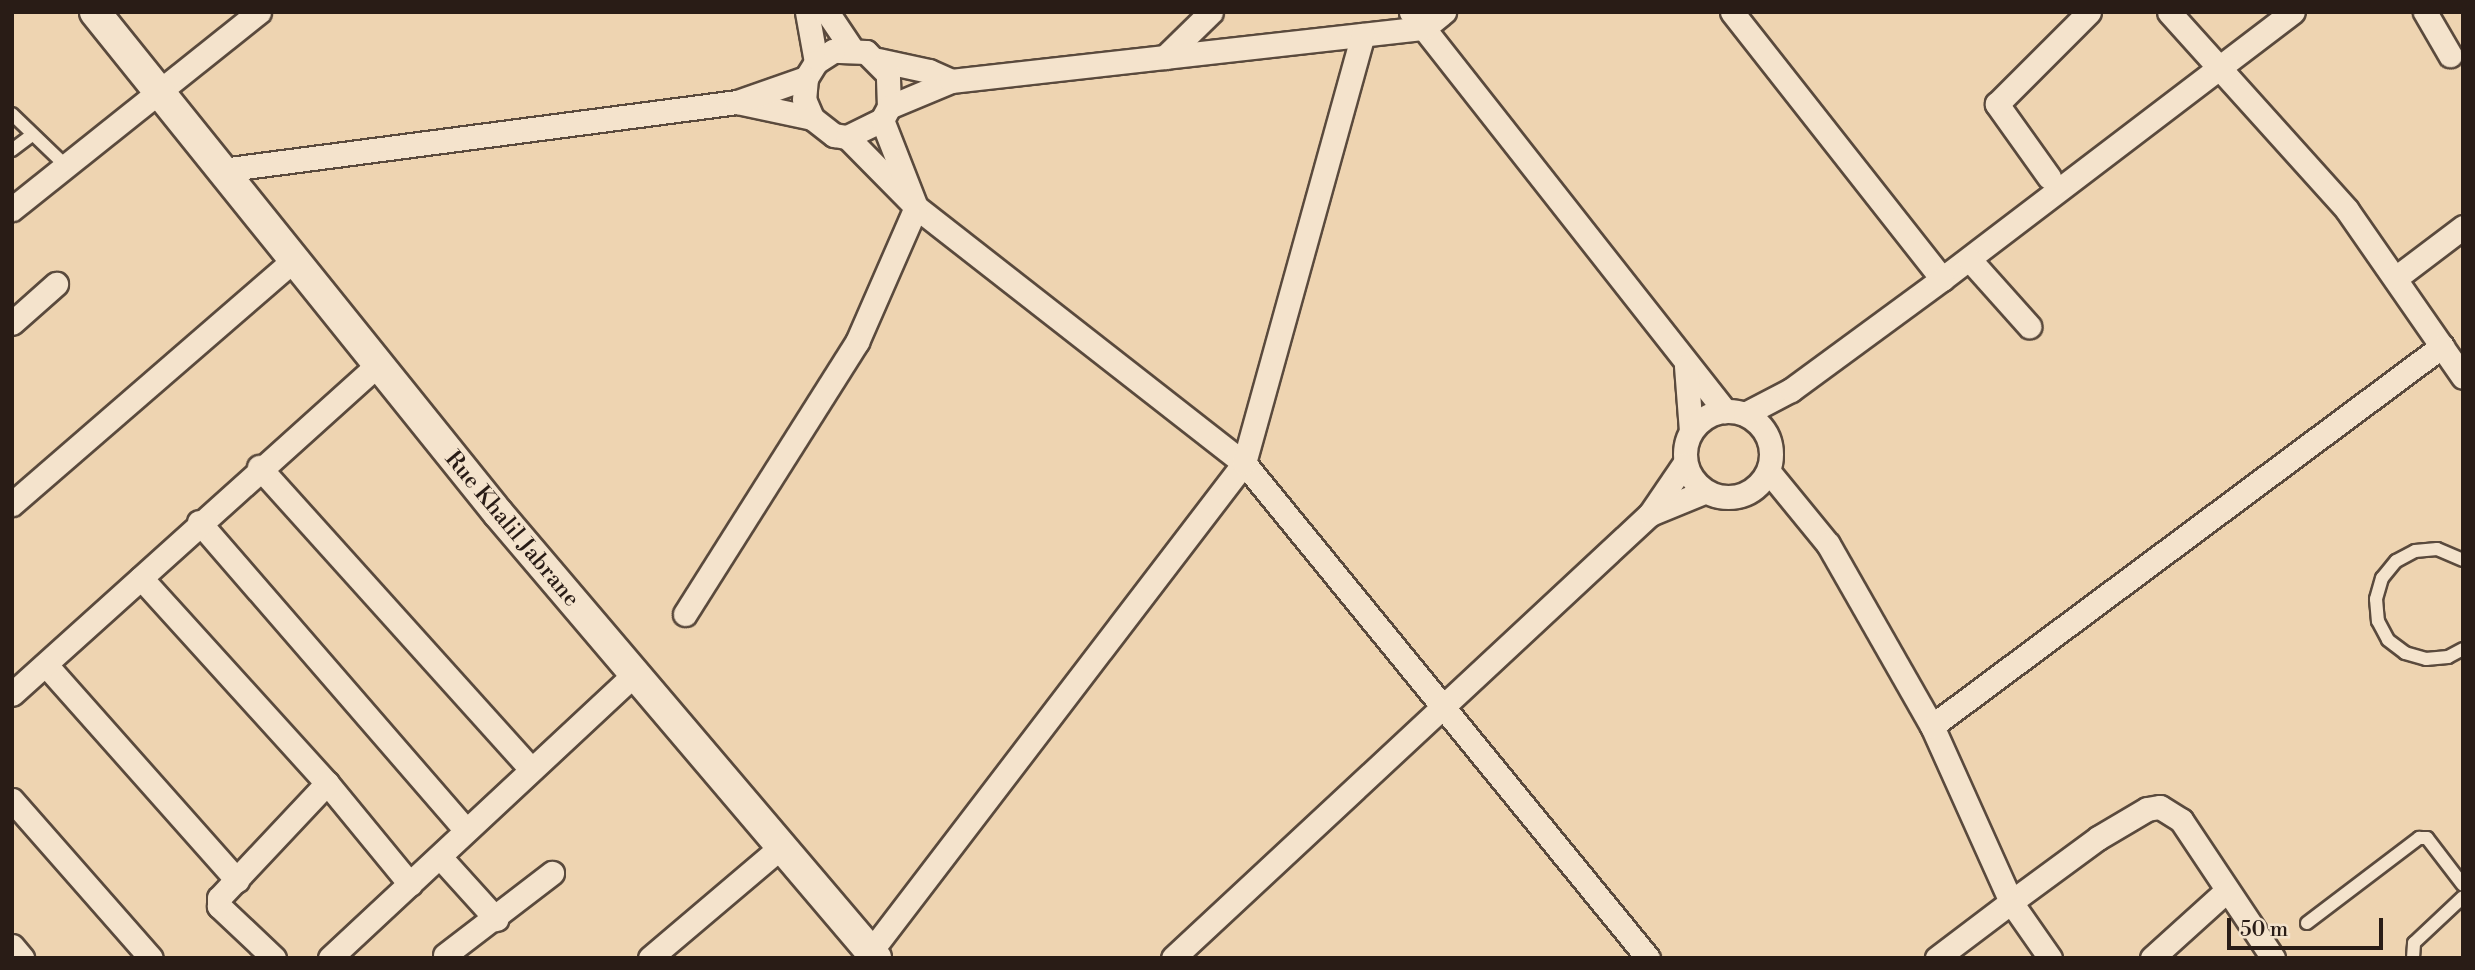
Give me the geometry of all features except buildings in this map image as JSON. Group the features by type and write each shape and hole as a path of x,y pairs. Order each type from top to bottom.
{"street":[{"name":"Rue Khalil Jabrane","path":"95,12 377,365 634,675 874,954"},
{"path":"12,209 259,12"},
{"path":"807,12 811,70 804,99 812,118"},
{"path":"827,12 852,49"},
{"path":"1165,57 1211,12"},
{"path":"847,137 886,113 951,81 1363,35 1444,12"},
{"path":"1732,12 1942,279"},
{"path":"2049,177 1997,104 2089,12"},
{"path":"2169,12 2319,176 2397,277 2463,377"},
{"path":"1691,431 1705,417 1735,412 1791,390 1970,260 2216,66 2293,12"},
{"path":"2426,12 2450,55"},
{"path":"1418,20 1686,366 1735,412 1766,432 1773,452 1769,472 1751,493"},
{"path":"874,954 1244,463 1363,35"},
{"path":"222,170 737,102 811,70 833,51 852,49 878,60 929,71 951,81"},
{"path":"685,614 857,342 916,207 886,113 888,74 878,60"},
{"path":"737,102 812,118 834,135 847,137 916,207 1244,463 1648,958"},
{"path":"2397,277 2463,227"},
{"path":"12,504 294,260"},
{"path":"1970,260 2029,326"},
{"path":"12,323 56,284"},
{"path":"1932,726 2442,346"},
{"path":"12,694 259,467 377,365"},
{"path":"1173,958 1650,514 1685,464 1691,431 1686,366"},
{"path":"1766,432 1791,390"},
{"path":"1685,464 1704,492 1727,499 1751,493 1791,504"},
{"path":"259,467 530,768"},
{"path":"1769,472 1791,504 1828,544 1932,726 2011,902 2050,958"},
{"path":"1650,514 1704,492"},
{"path":"199,522 465,829"},
{"path":"141,578 327,783 410,884"},
{"path":"46,665 237,880"},
{"path":"337,956 440,857 465,829 634,675"},
{"path":"274,958 219,906 219,898 327,783"},
{"path":"12,800 151,958"},
{"path":"1937,958 2098,838 2147,809 2160,807 2180,820 2225,892 2273,958"},
{"path":"650,958 782,846"},
{"path":"440,857 496,919"},
{"path":"445,955 496,919 552,873"},
{"path":"2152,958 2225,892"},
{"path":"12,946 22,958"}],"lane":[{"path":"12,114 66,166"},
{"path":"12,150 32,135"},
{"path":"2463,559 2437,549 2415,551 2396,561 2382,578 2376,599 2378,621 2388,640 2405,653 2426,659 2448,657 2463,649"},
{"path":"2307,923 2418,838 2427,838 2463,885"},
{"path":"2413,958 2414,943 2463,897"}]}
